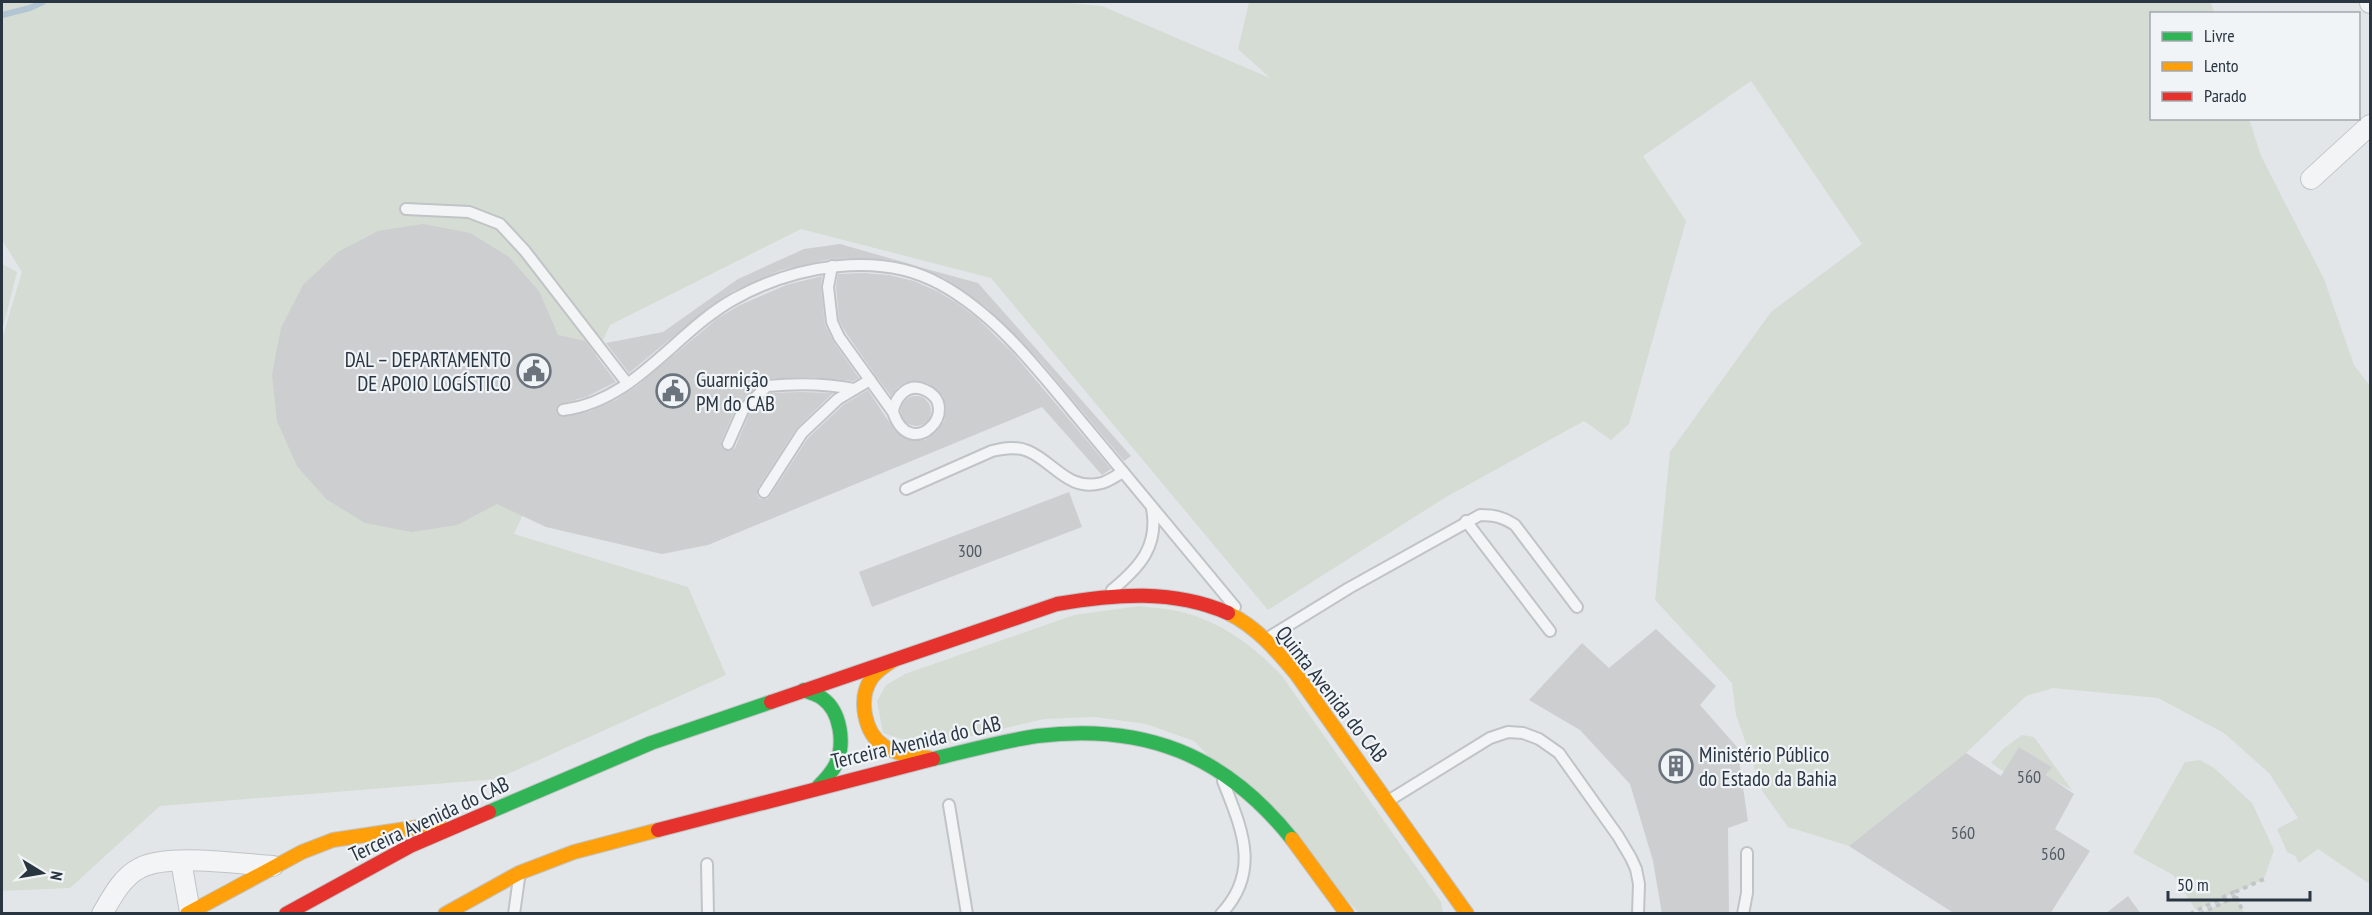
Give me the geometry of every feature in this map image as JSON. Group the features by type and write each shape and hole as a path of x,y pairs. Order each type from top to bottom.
{"main road":[{"name":"Quinta Avenida do CAB","path":"1105,596 1156,596 1196,600 1232,614 1250,624 1283,658 1388,801 1467,914"},
{"name":"Terceira Avenida do CAB","path":"286,914 410,846 651,743 1057,604 1105,596"},
{"path":"896,658 877,672 868,684 865,715 882,746 903,754 932,759"},
{"path":"804,690 822,698 829,706 836,716 841,736 836,764 818,787"},
{"name":"Terceira Avenida do CAB","path":"445,914 519,873 574,852 818,787 1015,740 1051,735 1096,734 1167,746 1219,769 1252,796 1291,837 1347,914"},
{"path":"189,913 275,867 333,840 375,832 474,820"},
{"path":"1455,895 1457,914"}],"street":[{"path":"2311,179 2370,125"},
{"path":"102,914 118,887 138,868 155,861 275,867"},
{"path":"181,861 189,913"}],"lane":[{"path":"406,209 469,212 500,224 525,251 627,383"},
{"path":"832,266 828,287 828,307 832,322 839,337 893,412 897,424 904,431 916,435 927,432 935,424 939,413 933,395 923,389 908,389 899,395 894,402 893,412"},
{"path":"564,410 594,403 627,383 735,298 799,272 832,266 868,266 903,270 939,283 967,301 1033,365 1250,624"},
{"path":"764,492 802,432 838,399 870,380"},
{"path":"728,444 743,410 767,386 795,383 830,384 854,389"},
{"path":"906,489 992,451 1006,448 1018,448 1030,452 1062,476 1077,482 1103,483 1123,472"},
{"path":"1105,596 1131,573 1148,551 1153,538 1155,522 1152,507"},
{"path":"1266,639 1320,605 1480,515 1505,518 1515,525 1577,607"},
{"path":"1466,521 1550,631"},
{"path":"1388,801 1490,738 1508,732 1522,733 1539,740 1559,753 1574,772 1631,858 1639,884 1638,914"},
{"path":"1219,769 1240,827 1245,850 1244,870 1238,890 1221,914"},
{"path":"949,805 967,914"},
{"path":"1743,914 1747,853"},
{"path":"707,864 708,914"},
{"path":"514,914 519,873"}],"path":[{"path":"2200,914 2264,879"},
{"path":"2190,914 2235,894"},
{"path":"2235,894 2244,914"}],"shaded area":[{"path":"2,2 1056,2 1102,6 1270,78 1238,49 1249,2 2211,2 2214,12 2150,12 2150,120 2249,120 2261,156 2324,279 2354,365 2370,386 2370,880 2368,883 2318,849 2299,863 2295,856 2287,852 2277,829 2298,818 2269,773 2224,733 2158,698 2053,688 2026,696 1966,753 1849,846 1788,827 1763,792 1736,715 1732,683 1655,600 1670,452 1771,312 1862,244 1751,81 1643,156 1686,221 1629,424 1611,440 1584,421 1446,497 1268,610 991,278 801,229 610,325 514,534 688,587 726,675 497,779 160,806 70,888 2,891 2,339 22,272 2,240"},
{"path":"2,264 17,272 2,331"},
{"path":"1140,606 1180,612 1213,623 1250,646 1272,665 1441,902 1443,913 1359,913 1194,741 1146,724 1095,717 1044,719 925,747 883,733 877,701 886,685 905,674 1074,615"},
{"path":"2022,735 2034,737 2072,790 2055,781 2043,781 2051,767 2020,747 2004,772 1991,763 2003,749"},
{"path":"2200,760 2214,768 2252,803 2274,850 2264,879 2196,910 2173,875 2133,853 2185,762"},
{"path":"2236,896 2244,913 2203,913 2203,912"}],"building":[{"name":"Guarnição PM do CAB","path":"423,224 470,233 509,257 539,291 558,335 585,341 616,382 586,397 558,404 556,412 561,417 591,411 616,400 638,385 718,318 740,305 786,285 822,276 825,325 833,341 859,378 853,381 811,377 766,379 737,405 721,442 722,448 726,451 735,448 749,414 770,393 833,393 796,429 758,488 757,495 760,499 767,499 770,496 808,438 843,405 868,390 895,431 908,440 925,440 936,432 944,421 946,409 943,396 929,384 919,381 906,382 898,387 891,396 876,376 839,320 836,287 838,274 889,275 914,281 957,303 977,318 1013,353 1111,469 1102,475 1042,407 708,545 662,554 546,527 497,504 457,525 412,532 365,523 326,499 297,466 277,421 272,374 281,328 303,285 338,252 378,231"},
{"path":"840,244 917,266 891,260 830,259 781,270 733,291 710,306 629,373 606,343 663,332 738,279 804,249"},
{"path":"919,267 978,283 1131,456 1124,461 1041,362 986,307 944,278"},
{"path":"916,396 926,401 931,411 926,421 916,426 906,421 901,411 906,401"},
{"path":"1069,492 1082,527 872,607 859,572"},
{"name":"Ministério Público do Estado da Bahia","path":"1656,629 1716,686 1700,705 1737,747 1748,821 1728,828 1729,914 1662,914 1653,861 1630,784 1580,730 1529,700 1582,643 1609,668"},
{"path":"2019,747 2052,767 2046,775 2074,794 2055,829 2090,851 2050,914 1955,914 1849,846 1966,753 2001,776"},
{"path":"2128,896 2141,914 2105,914"}],"waterway":[{"path":"2,15 43,2"}],"traffic: fast":[{"path":"804,690 820,697 828,704 840,728 839,756 830,773 818,787"},
{"path":"489,812 651,743 771,702"},
{"path":"933,759 1037,736 1076,733 1147,740 1179,751 1210,766 1239,785 1292,839"}],"traffic: slow":[{"path":"1228,613 1257,632 1297,675 1467,914"},
{"path":"892,661 875,674 867,687 864,706 868,724 877,740 889,749 906,755 929,758"},
{"path":"187,914 302,852 333,840 439,824"},
{"path":"445,914 519,873 574,852 658,830"},
{"path":"1292,839 1347,914"}],"traffic: jam":[{"path":"771,702 1057,604 1122,596 1165,597 1207,605 1228,613"},
{"path":"658,830 933,759"},
{"path":"286,914 410,846 489,812"}],"place":[{"name":"DAL – DEPARTAMENTO DE APOIO LOGÍSTICO","path":"534,371"},
{"name":"Guarnição PM do CAB","path":"673,391"},
{"name":"Ministério Público do Estado da Bahia","path":"1676,766"}]}
